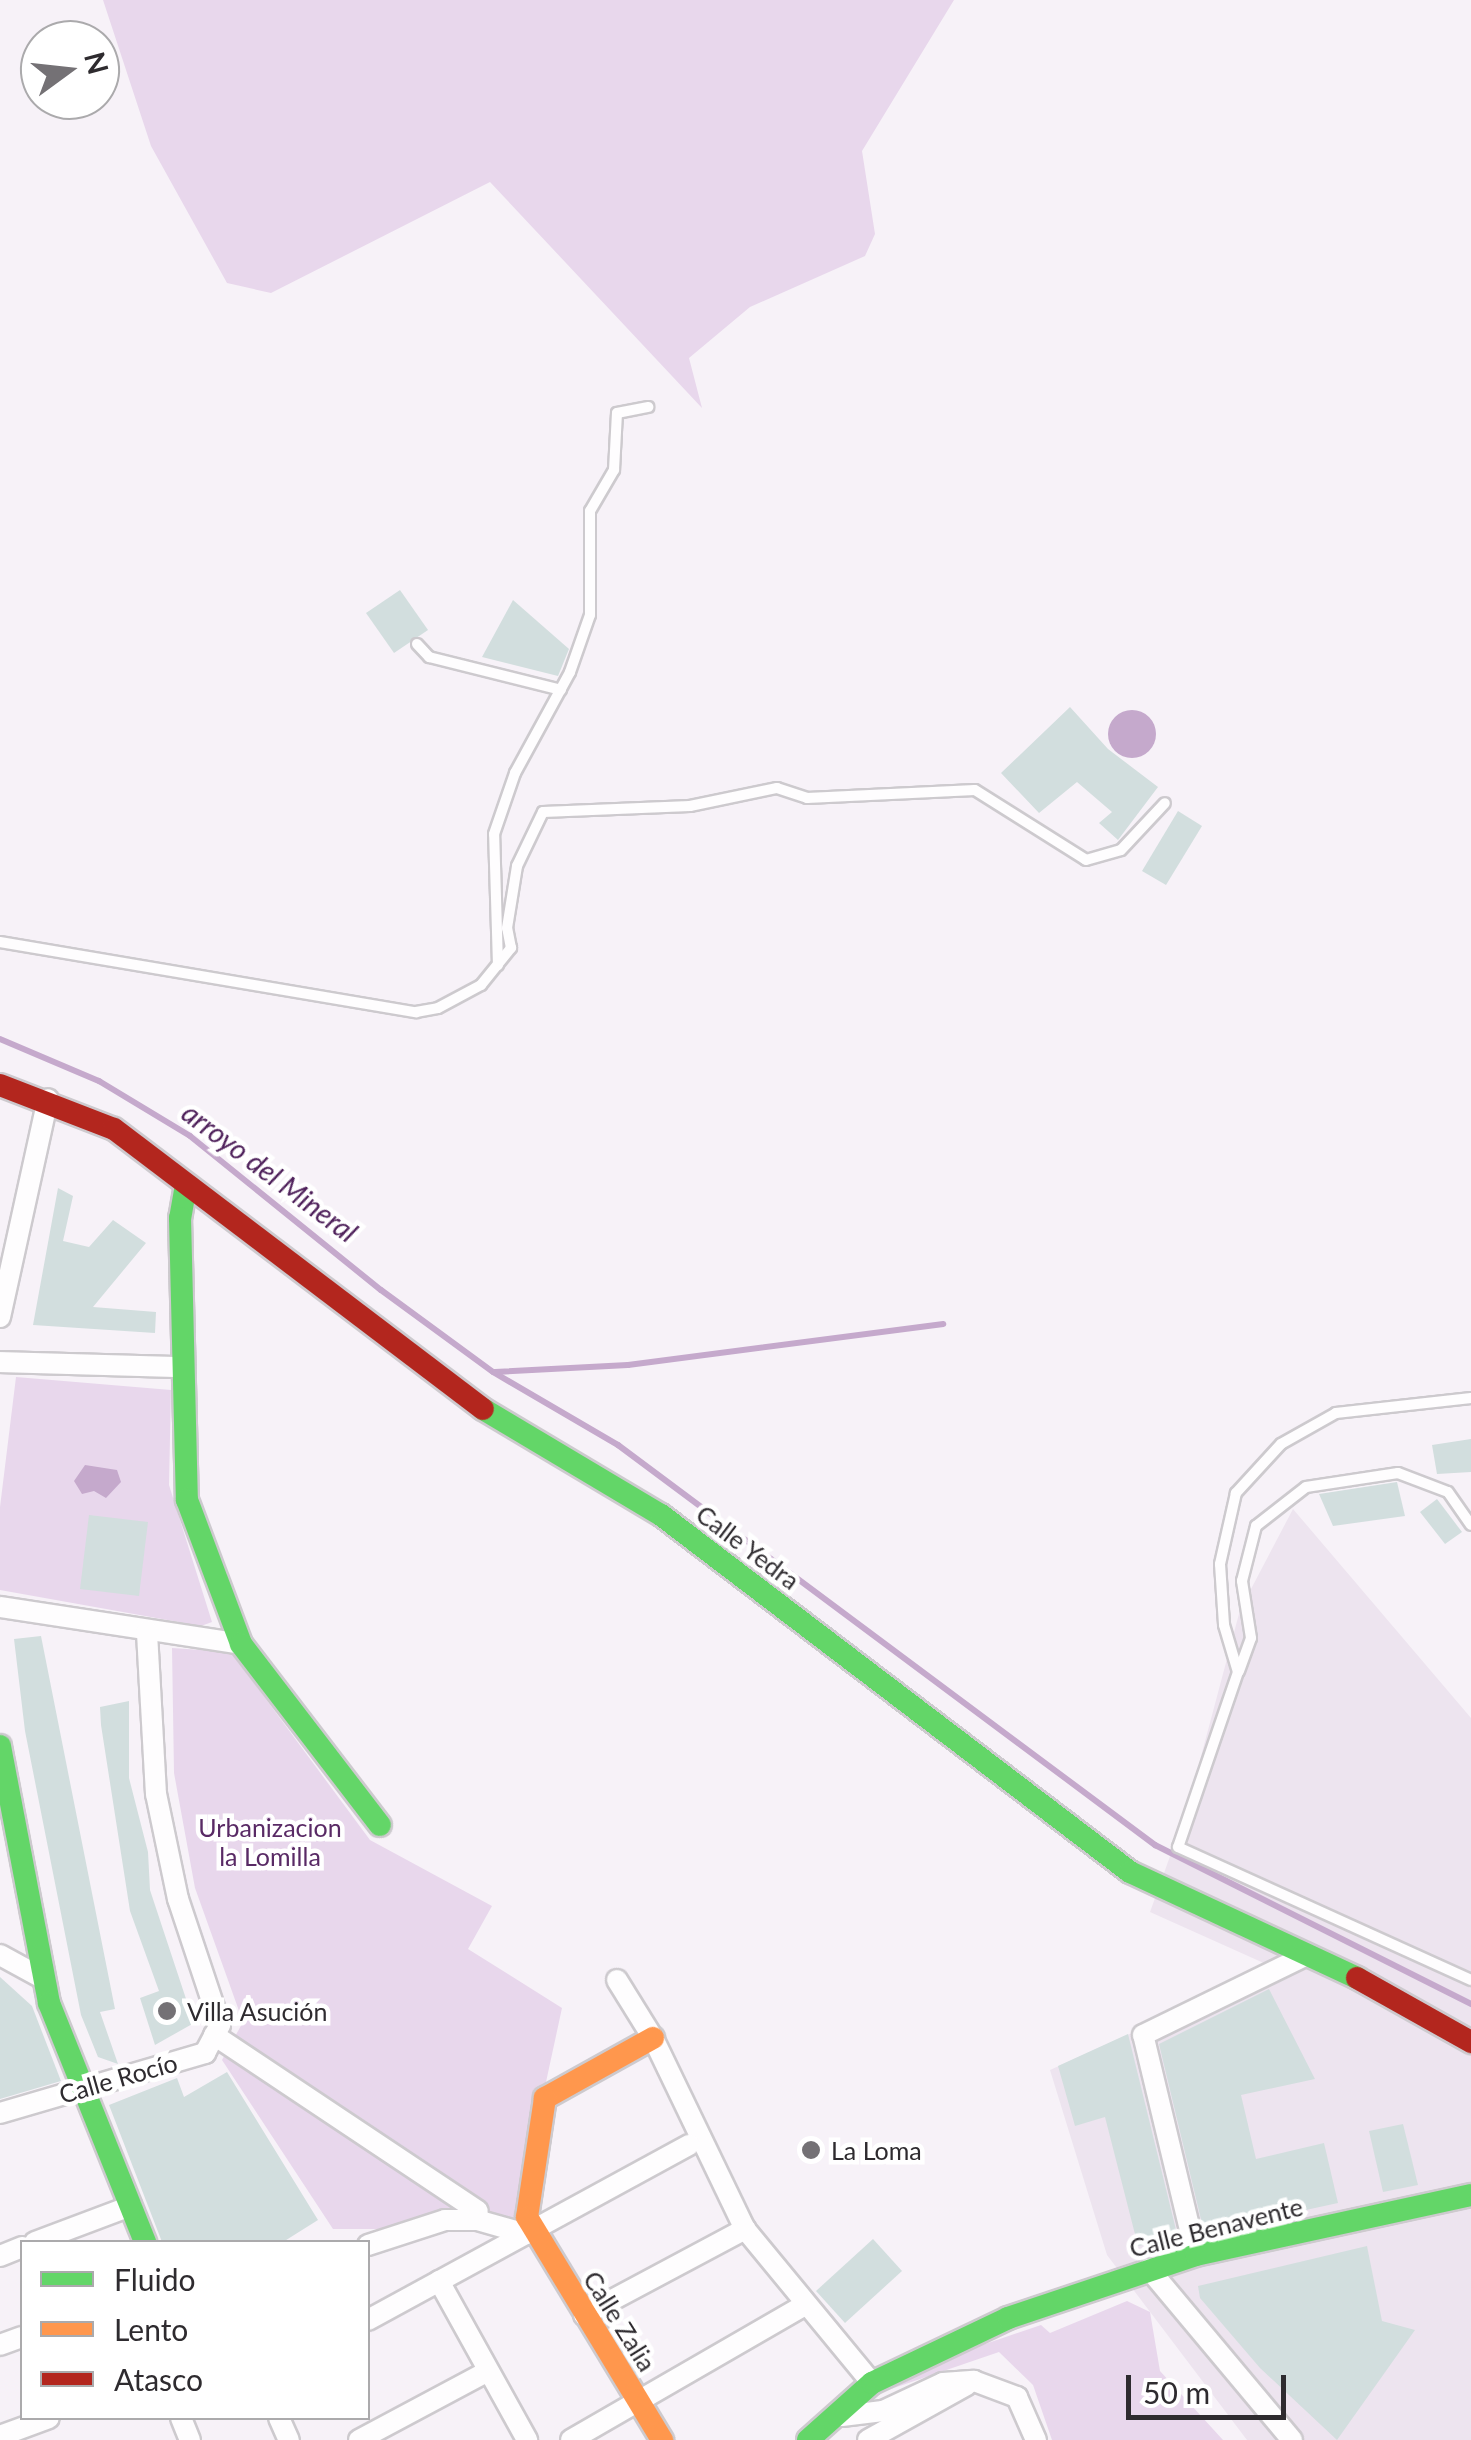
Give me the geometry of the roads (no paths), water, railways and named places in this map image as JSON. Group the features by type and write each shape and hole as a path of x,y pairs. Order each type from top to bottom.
{"street":[{"name":"Calle Yedra","path":"0,1085 48,1099 114,1129 471,1402 662,1515 1130,1872 1308,1956 1471,2042"},
{"path":"0,1316 48,1099"},
{"path":"186,1185 180,1218 187,1500 241,1644 380,1825"},
{"path":"0,1362 183,1367"},
{"path":"0,1607 241,1644"},
{"path":"147,1630 156,1794 178,1898 217,2030 478,2211"},
{"path":"0,1746 44,1980 144,2240"},
{"path":"0,1955 44,1980"},
{"path":"1196,2256 1143,2035 1308,1956"},
{"path":"617,1980 653,2038 745,2229 802,2306 872,2384 842,2416 808,2440"},
{"name":"Calle Rocío","path":"0,2113 204,2053 217,2030"},
{"path":"529,2233 527,2217 545,2098 653,2038"},
{"path":"370,2319 689,2145"},
{"name":"Calle Benavente","path":"872,2384 1008,2318 1149,2270 1471,2195"},
{"path":"39,2240 131,2206"},
{"path":"370,2244 445,2220 477,2220 529,2233"},
{"path":"584,2315 745,2229"},
{"name":"Calle Zalia","path":"529,2233 662,2440"},
{"path":"1149,2270 1292,2440"},
{"path":"440,2280 527,2440"},
{"path":"572,2440 802,2306"},
{"path":"359,2440 488,2371"},
{"path":"842,2416 883,2411 943,2383 974,2381 1017,2397 1036,2440"},
{"path":"868,2440 974,2381"},
{"path":"0,2436 44,2420"}],"lane":[{"path":"498,965 494,834 515,773 560,690 590,615 590,511 614,470 617,413 648,407"},
{"path":"417,644 429,657 560,690"},
{"path":"0,942 416,1012 438,1008 482,985 512,948 507,928 518,866 542,812 690,806 778,788 807,798 975,790 1086,860 1122,850 1165,803"},
{"path":"1238,1672 1224,1625 1220,1564 1236,1494 1281,1444 1336,1412 1471,1398"},
{"path":"1471,1524 1448,1492 1398,1473 1306,1488 1256,1526 1242,1581 1250,1638 1178,1847 1471,1980"},
{"path":"1458,1506 1471,1504"}],"waterway":[{"name":"arroyo del Mineral","path":"0,1039 99,1081 190,1136 381,1290 493,1372 618,1445 1155,1845 1471,2004"},
{"path":"495,1372 628,1365 943,1324"}],"place":[{"name":"Villa Asución","path":"167,2011"},
{"name":"La Loma","path":"811,2150"}],"park label":[{"name":"Urbanizacion la Lomilla","path":"270,1842"}]}
